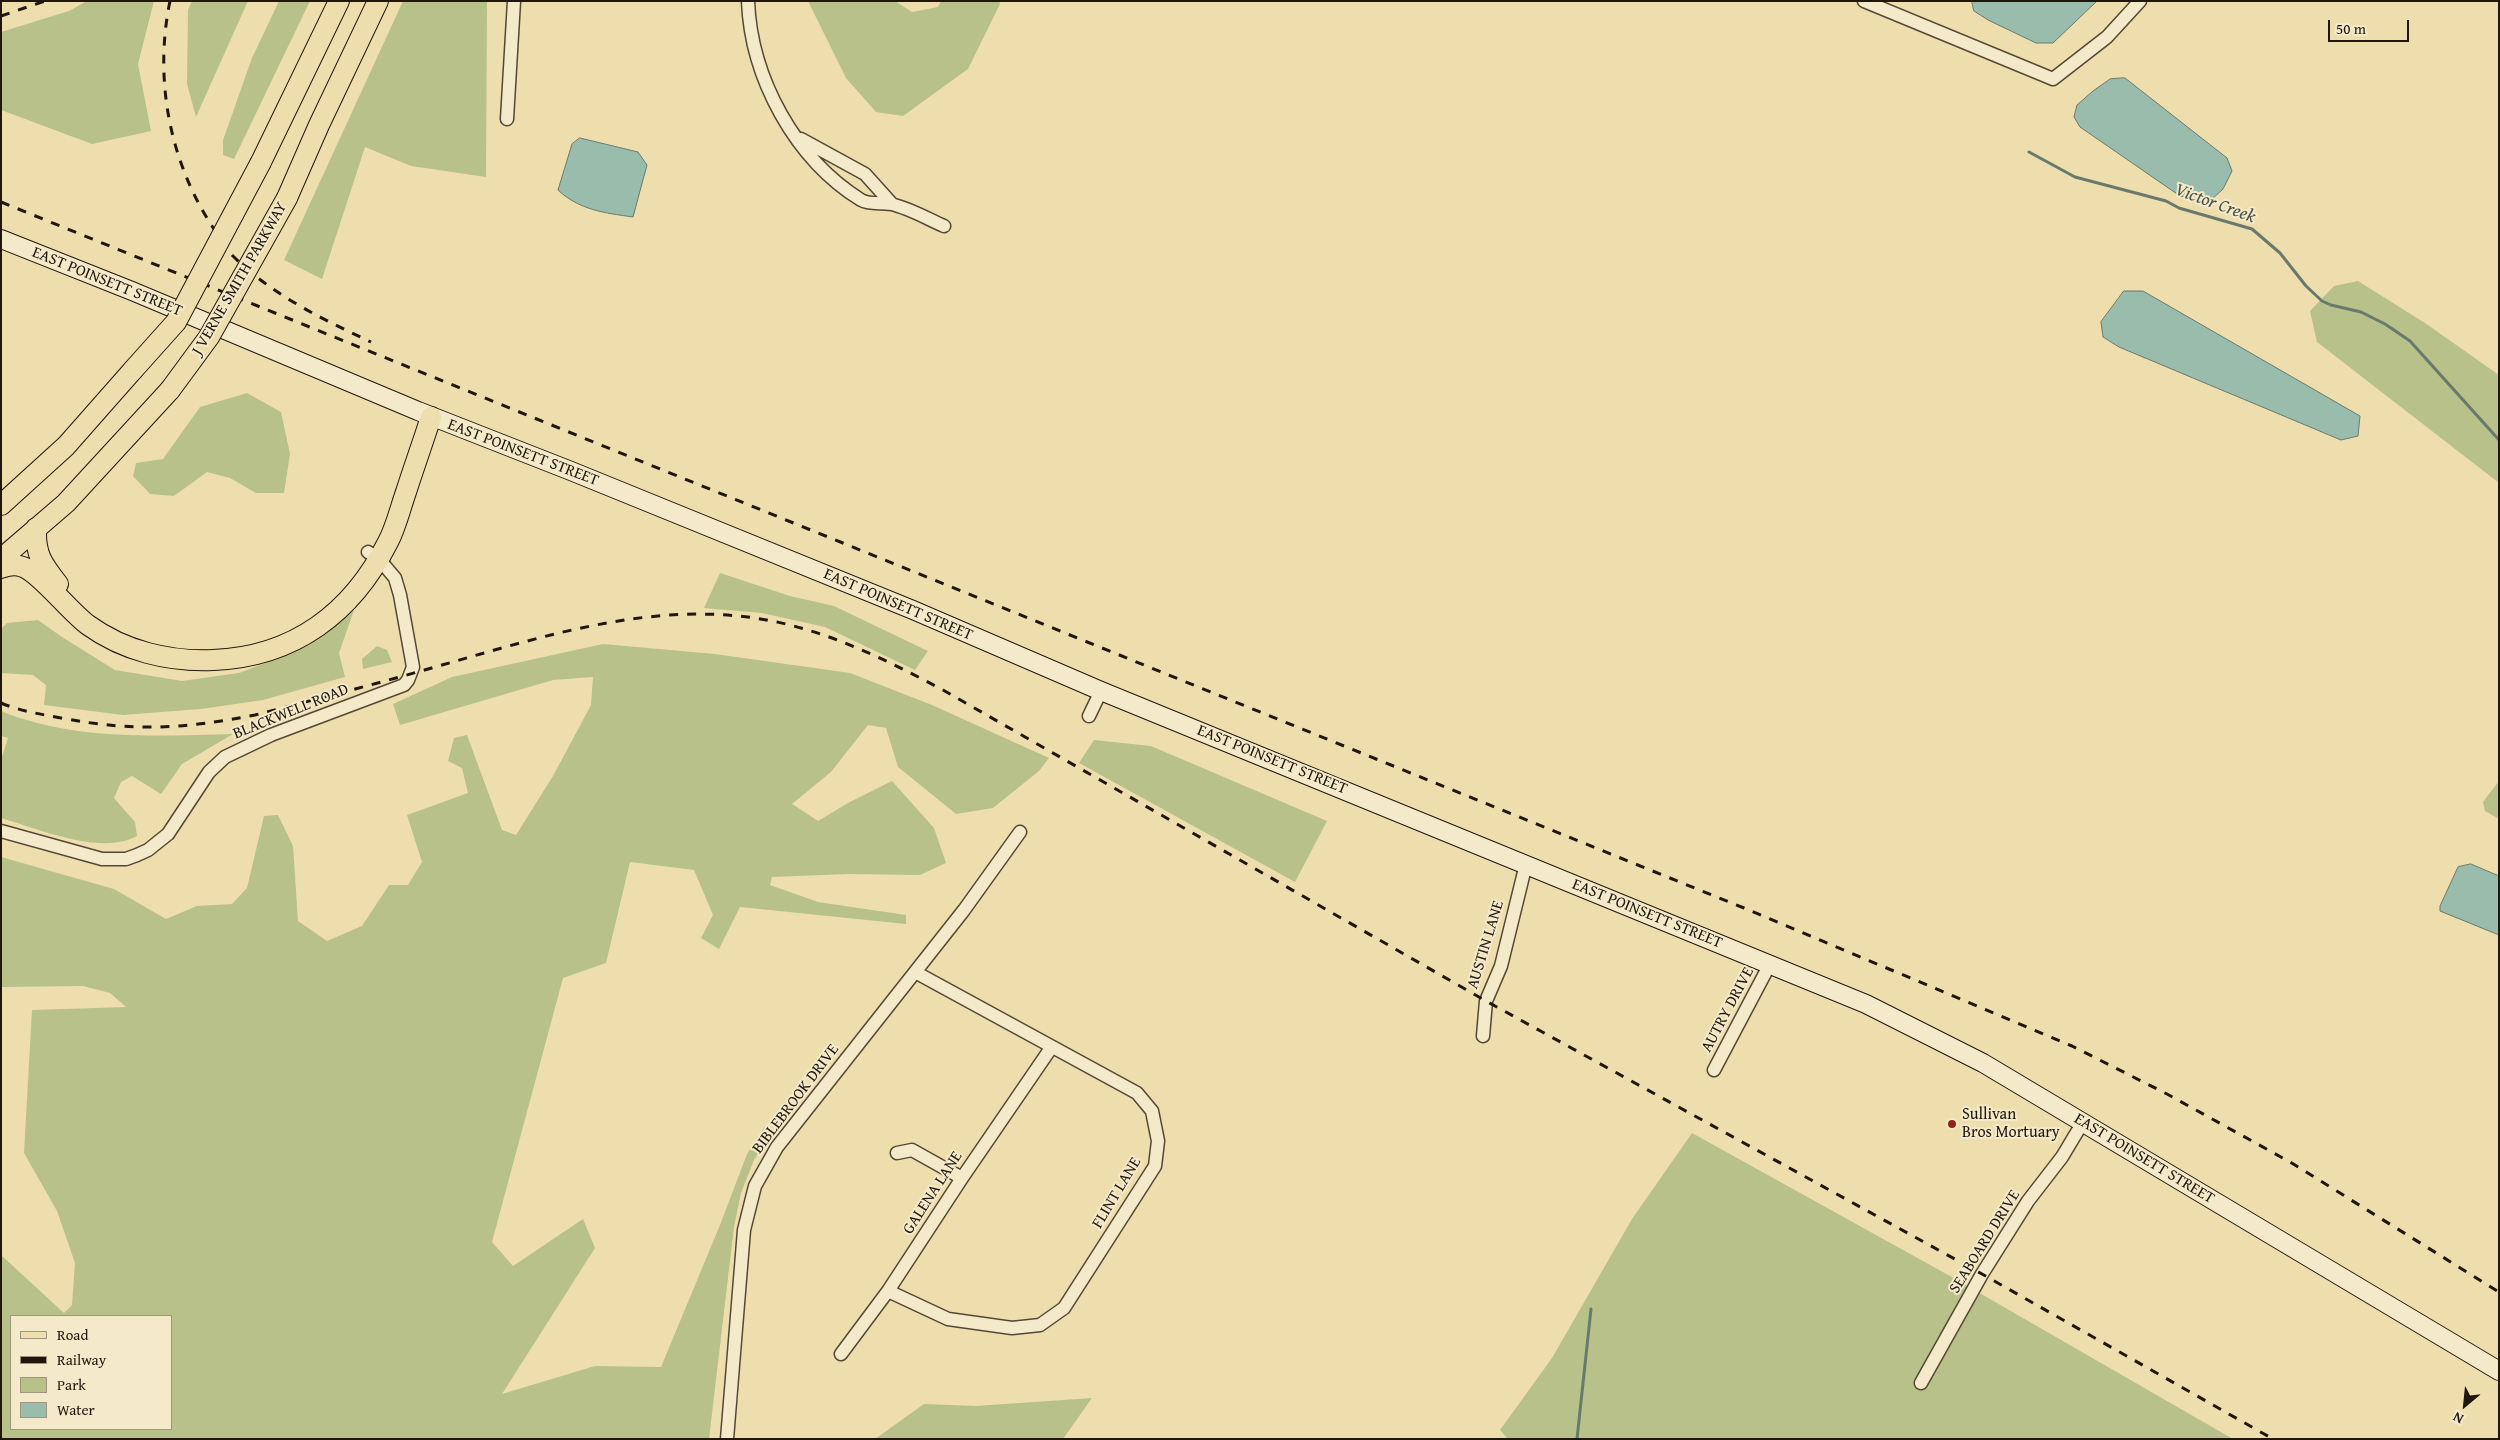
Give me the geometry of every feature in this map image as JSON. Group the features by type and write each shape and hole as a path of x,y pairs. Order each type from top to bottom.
{"main road":[{"path":"1,505 66,446 176,322 260,162 339,1"},
{"name":"J VERNE SMITH PARKWAY","path":"1,559 66,503 170,390 209,337 287,198 319,125 378,1"},
{"name":"EAST POINSETT STREET","path":"1,239 132,291 424,414 571,471 876,595 1101,690 1770,964 1906,1022 1983,1063 2499,1371"},
{"path":"36,528 35,547 39,558 50,574 79,606 118,632 151,644 191,651 227,650 251,644 302,624 337,596 355,574 389,541 424,414"},
{"path":"1,568 17,565 29,570 68,609 88,625 119,642 156,655 200,661 264,653 302,637 344,606 369,576 373,556"}],"street":[{"path":"507,118 514,1"},
{"path":"748,1 749,24 760,66 776,104 817,166 863,202 892,204 944,226"},
{"path":"1864,1 2053,78 2107,37 2140,1"},
{"path":"797,137 865,174 892,204"},
{"name":"BLACKWELL ROAD","path":"1,831 102,859 114,860 137,855 148,850 168,834 209,772 225,757 271,735 404,685 413,667 400,594 395,578 373,556"},
{"path":"1090,716 1101,690"},
{"name":"BIBLEBROOK DRIVE","path":"726,1439 744,1230 755,1186 778,1147 983,885 1020,832"},
{"name":"AUSTIN LANE","path":"1483,1036 1486,1001 1500,966 1526,864"},
{"name":"AUTRY DRIVE","path":"1714,1070 1770,964"},
{"name":"FLINT LANE","path":"888,1291 948,1319 1012,1328 1040,1325 1064,1308 1155,1166 1158,1141 1152,1111 1137,1094 915,972"},
{"name":"GALENA LANE","path":"841,1354 888,1291 962,1178 1052,1048"},
{"name":"SEABOARD DRIVE","path":"1921,1383 1982,1274 2028,1201 2062,1157 2083,1122"},
{"path":"897,1154 912,1150 962,1178"}],"green space":[{"path":"87,1 154,1 138,64 151,131 92,144 1,110 1,32 69,11"},
{"path":"192,1 248,1 196,117 187,84 188,10"},
{"path":"279,1 310,1 234,159 223,155 223,140 252,58"},
{"path":"403,1 487,1 486,177 411,166 365,147 322,279 284,260"},
{"path":"808,1 895,1 912,12 938,7 941,1 999,1 1000,4 968,69 903,116 876,112 846,78"},
{"path":"2358,281 2425,323 2499,375 2499,483 2317,342 2310,311 2334,286"},
{"path":"247,393 281,412 290,454 284,493 256,493 230,478 207,472 174,496 150,494 133,476 136,463 163,459 200,407"},
{"path":"720,573 790,596 834,606 928,651 915,670 825,627 762,613 704,608"},
{"path":"354,610 339,653 345,677 263,700 201,709 123,715 44,705 46,685 33,675 1,673 1,629 7,623 38,620 115,670 182,681 239,673 294,652"},
{"path":"603,644 715,654 850,673 932,705 1049,758 1039,771 993,808 956,814 898,767 886,728 868,725 831,772 792,804 818,821 848,803 892,781 934,828 946,863 920,875 848,874 772,877 770,885 818,902 906,915 906,924 740,907 719,949 701,938 713,915 694,870 630,862 606,963 563,978 492,1242 513,1266 583,1219 595,1248 502,1394 595,1366 661,1367 720,1225 747,1154 765,1126 773,1131 754,1160 741,1193 734,1227 709,1439 1,1439 1,1255 64,1313 72,1305 75,1263 57,1211 24,1153 32,1010 126,1007 110,993 83,986 1,987 1,857 114,889 166,919 197,906 232,904 247,888 264,816 278,815 293,846 298,921 327,941 362,926 389,885 408,885 422,862 407,815 468,793 462,768 448,761 454,738 467,735 502,830 516,835 553,776 591,705 593,677 553,680 400,725 393,704 452,677"},
{"path":"377,646 387,650 392,662 363,669 362,659"},
{"path":"1,711 29,721 87,732 145,736 233,734 182,764 161,794 132,776 121,782 114,798 135,822 137,836 122,841 106,843 88,842 51,834 1,818 1,760 8,738 1,736"},
{"path":"1094,740 1151,746 1327,821 1295,882 1079,763"},
{"path":"2499,781 2499,819 2485,811 2483,802"},
{"path":"1692,1133 1950,1276 2233,1439 1508,1439 1500,1430 1552,1358 1632,1219"},
{"path":"1092,1398 1063,1439 875,1439 924,1404 976,1406"}],"water":[{"path":"1972,1 2097,1 2053,43 2036,43 1988,20 1974,11"},
{"path":"2125,78 2227,158 2232,171 2223,189 2210,201 2180,196 2080,127 2074,117 2077,105 2110,79"},
{"path":"580,138 638,152 647,165 633,217 593,210 566,197 558,190 572,144"},
{"path":"2124,291 2143,291 2360,416 2358,436 2341,440 2119,347 2103,337 2101,322"},
{"path":"2471,864 2499,876 2499,935 2440,911 2440,906 2458,867"}],"waterway":[{"name":"Victor Creek","path":"2029,152 2075,177 2166,201 2179,208 2252,229 2280,253 2306,286 2322,301 2361,312 2385,324 2410,341 2499,440"},
{"path":"1577,1439 1591,1309"}],"railway":[{"path":"1,16 45,1"},
{"path":"170,1 165,30 165,89 169,118 176,146 185,174 197,201 228,251 260,280 314,314 371,342"},
{"path":"1,202 1744,908 2072,1046 2167,1094 2290,1162 2499,1292"},
{"path":"1,703 30,712 88,722 136,727 181,726 255,715 570,630 657,616 701,614 746,617 790,625 830,637 869,653 943,690 1486,1001 1982,1274 2273,1439"}],"place":[{"name":"Sullivan Bros Mortuary","path":"1952,1124"}]}
